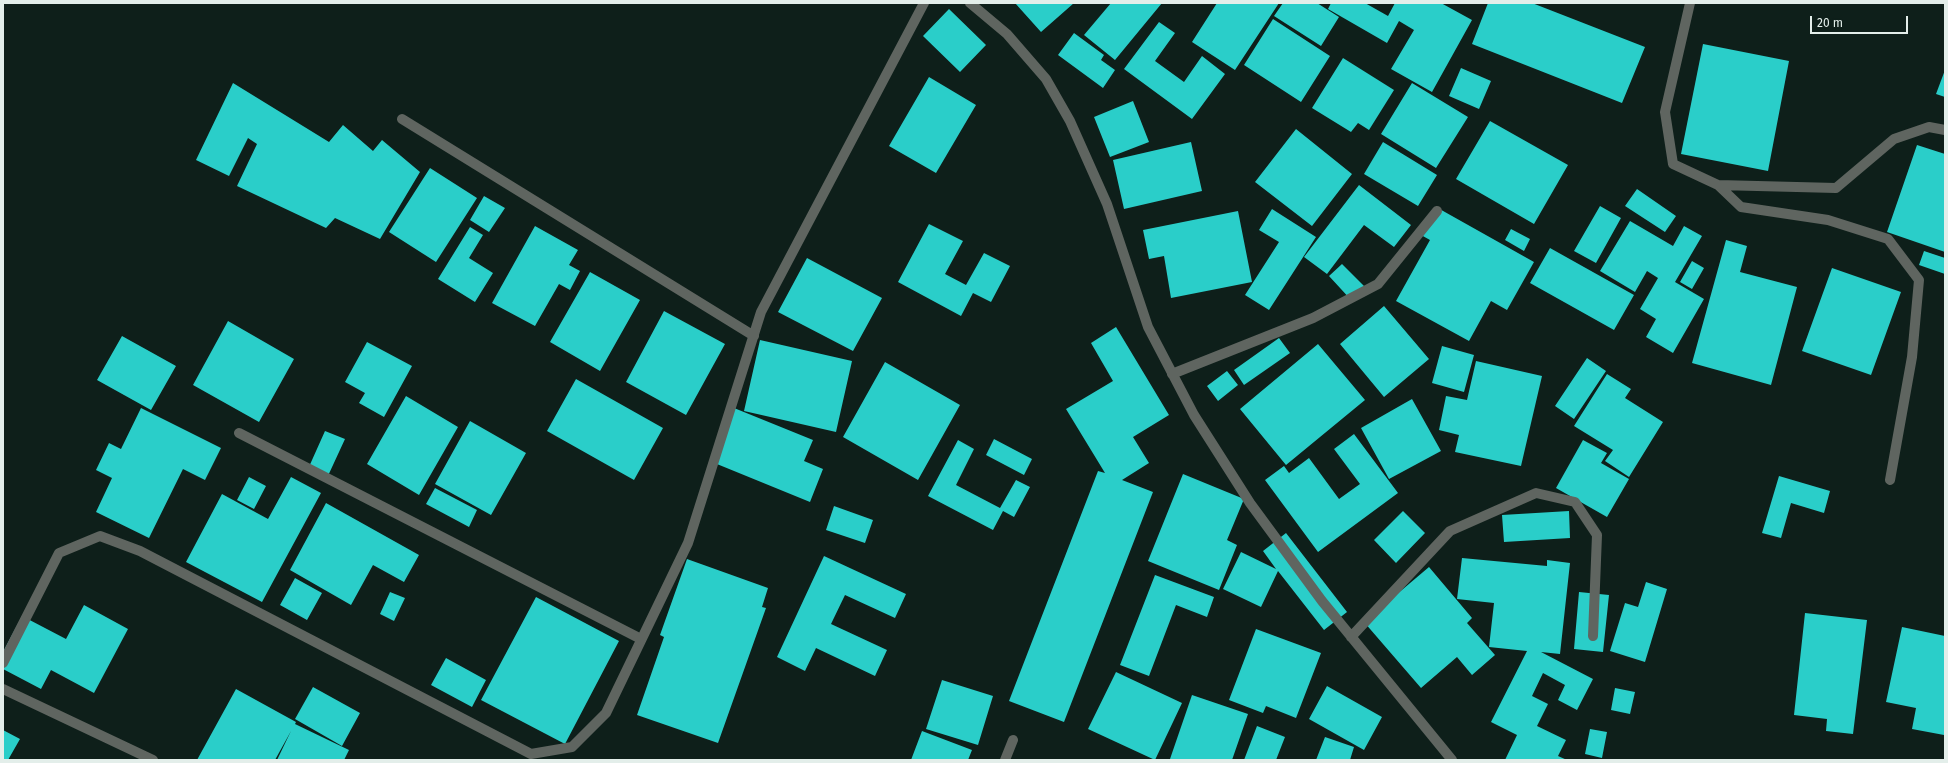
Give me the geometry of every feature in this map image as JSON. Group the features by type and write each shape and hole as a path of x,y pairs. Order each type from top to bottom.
{"street":[{"path":"3,663 59,554 100,536 140,551 531,754 572,746 606,713 688,543 761,312 924,3"},
{"path":"970,3 1007,34 1046,79 1070,121 1107,204 1148,327 1194,415 1250,503 1322,601 1452,760"},
{"path":"1690,3 1665,112 1673,164 1718,185 1741,207 1828,220 1888,239 1919,280 1912,357 1890,480"},
{"path":"402,119 754,336"},
{"path":"1718,185 1836,188 1894,139 1929,127 1945,130"},
{"path":"1172,374 1313,318 1378,284 1437,211"},
{"path":"239,432 641,639"},
{"path":"1351,637 1450,531 1536,493 1575,502 1597,535 1593,636"},
{"path":"3,689 153,760"},
{"path":"1004,760 1013,740"}],"building":[{"path":"1015,3 1074,3 1041,32"},
{"path":"1111,3 1162,3 1115,60 1084,35"},
{"path":"1217,3 1279,3 1235,70 1192,42"},
{"path":"1283,3 1317,3 1339,17 1321,46 1274,16"},
{"path":"1331,3 1365,3 1388,16 1395,3 1441,3 1472,20 1432,92 1391,69 1414,30 1399,21 1387,43 1328,9"},
{"path":"1488,3 1532,3 1645,47 1622,103 1472,44"},
{"path":"949,9 986,45 960,72 923,36"},
{"path":"1273,19 1330,56 1301,102 1244,65"},
{"path":"1159,22 1175,33 1155,61 1184,82 1202,56 1225,74 1192,119 1124,69"},
{"path":"1074,33 1104,55 1101,60 1115,70 1103,88 1058,55"},
{"path":"1703,44 1789,61 1768,171 1681,154"},
{"path":"1343,58 1394,90 1369,130 1358,123 1351,132 1312,108"},
{"path":"1461,68 1491,81 1479,109 1449,96"},
{"path":"1945,70 1945,97 1936,94"},
{"path":"929,77 976,105 936,173 889,146"},
{"path":"233,83 329,142 343,125 373,151 382,140 420,172 380,239 335,218 326,228 237,186 257,144 248,138 229,176 196,160"},
{"path":"1412,83 1468,117 1436,168 1381,134"},
{"path":"1133,101 1149,142 1110,157 1094,117"},
{"path":"1490,121 1568,165 1534,224 1456,179"},
{"path":"1296,129 1352,174 1312,226 1255,182"},
{"path":"1191,142 1202,191 1124,209 1113,160"},
{"path":"1383,142 1437,175 1418,206 1364,174"},
{"path":"1917,145 1945,154 1945,252 1887,232"},
{"path":"430,168 477,198 436,262 389,232"},
{"path":"1359,185 1411,225 1394,247 1364,225 1327,274 1304,257"},
{"path":"1637,189 1676,216 1665,232 1625,206"},
{"path":"484,196 505,208 489,232 470,220"},
{"path":"1600,206 1621,218 1596,263 1574,251"},
{"path":"1436,207 1534,262 1507,310 1491,301 1469,341 1396,301 1430,240 1421,235"},
{"path":"1272,209 1316,237 1269,310 1245,295 1279,242 1259,230"},
{"path":"1238,211 1252,282 1171,298 1164,256 1149,259 1143,230"},
{"path":"1630,221 1673,246 1684,226 1702,236 1675,282 1704,299 1673,353 1646,337 1656,319 1640,309 1658,278 1647,271 1635,292 1600,271"},
{"path":"929,224 963,241 945,274 966,285 984,253 1010,266 991,302 973,293 961,316 898,282"},
{"path":"535,226 578,250 569,265 580,271 570,290 559,284 535,326 492,303"},
{"path":"470,227 483,235 469,258 493,273 475,302 438,279"},
{"path":"1511,229 1530,239 1524,251 1505,240"},
{"path":"1726,240 1747,246 1740,272 1797,287 1771,385 1692,363"},
{"path":"1550,248 1634,295 1614,330 1530,283"},
{"path":"1924,251 1945,258 1945,274 1919,265"},
{"path":"807,258 882,298 853,351 778,312"},
{"path":"1692,261 1704,268 1692,289 1680,282"},
{"path":"1342,264 1366,288 1352,301 1329,276"},
{"path":"1832,268 1901,292 1871,375 1802,351"},
{"path":"590,272 640,300 600,371 550,342"},
{"path":"1384,306 1429,359 1384,397 1340,344"},
{"path":"664,311 725,344 686,415 626,382"},
{"path":"228,321 294,359 259,422 193,385"},
{"path":"1116,327 1169,415 1133,437 1149,463 1122,480 1153,492 1064,722 1009,701 1098,471 1105,473 1066,409 1113,381 1091,343"},
{"path":"122,336 176,366 151,410 97,380"},
{"path":"1279,338 1290,353 1244,385 1234,370"},
{"path":"760,340 852,361 836,432 744,411"},
{"path":"367,342 412,366 384,417 359,403 365,393 345,382"},
{"path":"1318,344 1365,400 1286,465 1240,409"},
{"path":"1442,346 1474,355 1464,392 1432,383"},
{"path":"1587,358 1606,371 1574,419 1555,406"},
{"path":"1476,361 1542,376 1521,466 1455,452 1459,435 1439,430 1446,396 1467,400"},
{"path":"885,362 960,405 918,480 843,437"},
{"path":"1227,371 1238,385 1218,401 1207,386"},
{"path":"1607,374 1631,389 1625,398 1663,422 1629,477 1605,461 1613,450 1574,426"},
{"path":"576,379 663,428 634,480 547,431"},
{"path":"406,396 458,427 419,495 367,464"},
{"path":"1412,399 1441,451 1389,479 1361,428"},
{"path":"141,408 221,448 205,480 183,469 149,538 96,512 112,478 96,470 109,443 121,449"},
{"path":"734,408 813,440 804,461 823,469 810,502 712,462"},
{"path":"470,421 526,453 491,515 435,484"},
{"path":"325,431 345,439 327,478 308,469"},
{"path":"1354,434 1398,493 1318,552 1265,480 1284,466 1289,473 1309,458 1339,499 1360,484 1334,449"},
{"path":"994,439 1032,459 1024,475 986,455"},
{"path":"958,440 974,449 956,485 1000,508 1016,480 1030,487 1014,517 1003,511 993,530 928,496"},
{"path":"1583,440 1607,453 1601,463 1629,479 1607,517 1556,488"},
{"path":"1183,474 1244,499 1227,540 1237,545 1219,590 1148,561"},
{"path":"1779,476 1830,491 1824,513 1791,503 1781,538 1762,533"},
{"path":"249,477 266,486 254,509 237,500"},
{"path":"291,477 321,493 262,602 186,562 222,494 268,519"},
{"path":"435,488 477,510 469,527 426,504"},
{"path":"326,503 419,555 404,582 373,565 351,605 290,570"},
{"path":"834,506 873,520 865,543 826,530"},
{"path":"1403,511 1425,533 1396,563 1374,540"},
{"path":"1569,511 1570,538 1504,542 1502,515"},
{"path":"1286,533 1347,612 1324,630 1278,571 1261,607 1223,589 1241,552 1276,569 1263,551"},
{"path":"824,556 906,594 895,618 845,595 831,624 887,650 875,676 816,648 805,671 777,657"},
{"path":"1462,558 1547,566 1547,560 1570,563 1560,654 1541,652 1593,679 1577,710 1558,700 1565,685 1543,673 1532,696 1548,704 1537,726 1566,740 1558,756 1567,760 1505,760 1517,735 1491,722 1527,651 1489,647 1494,603 1457,599"},
{"path":"687,559 768,588 762,607 766,608 718,743 637,715 664,637 660,635"},
{"path":"1429,567 1472,618 1467,623 1495,655 1472,675 1457,657 1421,688 1364,622"},
{"path":"1155,575 1214,597 1207,617 1176,605 1149,676 1120,665"},
{"path":"295,578 322,593 307,620 280,605"},
{"path":"1646,582 1667,589 1645,662 1610,651 1625,603 1638,607"},
{"path":"390,592 405,598 394,621 380,614"},
{"path":"1579,592 1609,595 1603,652 1574,649"},
{"path":"536,597 619,641 565,744 481,700"},
{"path":"84,605 128,629 94,693 51,670 41,689 3,669 3,652 22,616 66,639"},
{"path":"1805,613 1867,620 1853,734 1826,731 1827,719 1794,715"},
{"path":"1902,627 1945,636 1944,735 1912,729 1916,708 1886,702"},
{"path":"1256,629 1321,653 1296,718 1266,706 1263,713 1229,700"},
{"path":"446,658 486,680 472,707 431,685"},
{"path":"1116,672 1182,703 1155,760 1088,729"},
{"path":"942,680 993,696 978,745 926,729"},
{"path":"1327,686 1382,717 1364,750 1309,719"},
{"path":"313,687 360,713 342,746 295,719"},
{"path":"1615,688 1635,692 1630,714 1611,710"},
{"path":"236,689 296,722 295,724 349,750 344,760 277,760 291,731 275,760 197,760"},
{"path":"1192,695 1248,714 1232,760 1170,759"},
{"path":"1257,726 1285,737 1276,760 1244,760"},
{"path":"1590,729 1607,732 1602,758 1585,754"},
{"path":"3,730 20,739 8,760 3,760"},
{"path":"922,731 972,750 968,760 911,760"},
{"path":"1325,737 1354,747 1350,760 1316,760"}]}
